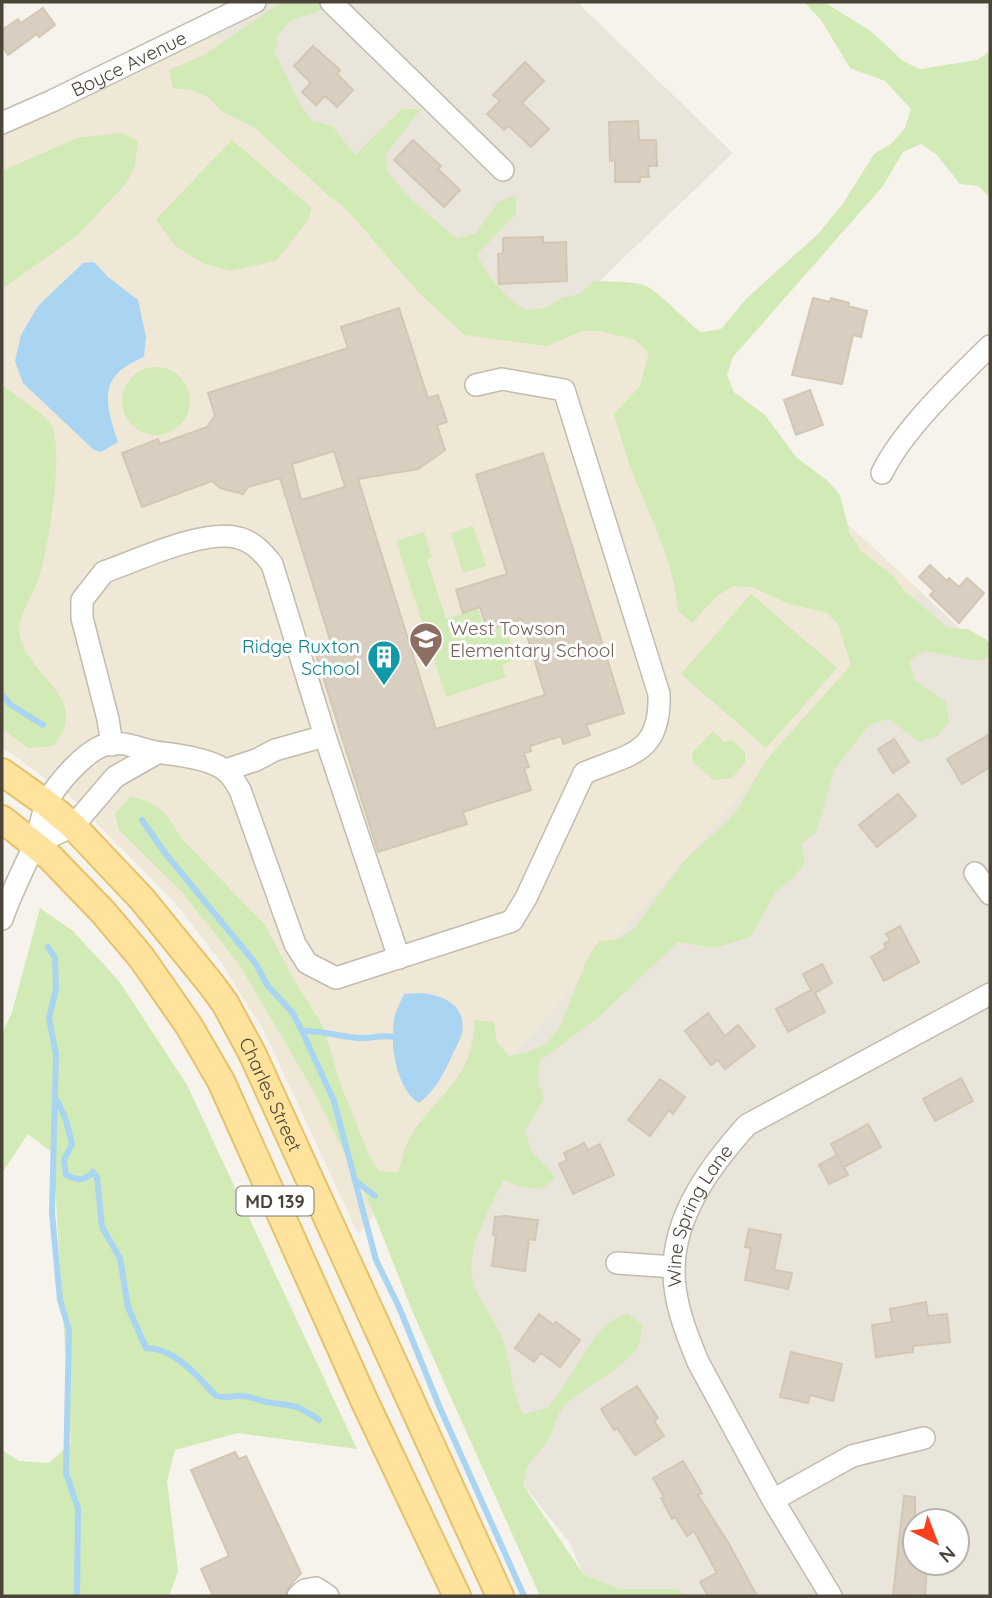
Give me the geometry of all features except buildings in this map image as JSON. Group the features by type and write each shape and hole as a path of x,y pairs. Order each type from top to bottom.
{"main road":[{"name":"Charles Street","path":"2,772 47,803 117,871 172,934 218,994 235,1022 500,1596"},
{"name":"Charles Street","path":"2,819 35,844 73,879 141,957 189,1026 221,1081 364,1400 457,1596"}],"street":[{"name":"Boyce Avenue","path":"2,123 256,2"},
{"path":"331,2 503,170"},
{"path":"882,473 890,456 905,436 990,346"},
{"path":"2,919 13,887 35,844 47,803 84,759 106,745 134,745 157,753 196,758 226,770 240,790 295,944 307,963 336,978 512,921 526,898 584,773 638,753 651,737 659,714 659,694 564,390 502,379 476,385"},
{"path":"112,745 82,618 82,600 104,572 201,538 221,535 240,538 258,548 272,564 325,736 399,958"},
{"path":"226,770 275,750 325,736"},
{"path":"35,844 73,826 115,777 157,753"},
{"path":"975,873 990,894"},
{"name":"Wine Spring Lane","path":"831,1596 773,1500 688,1338 680,1309 674,1267 684,1219 695,1195 728,1146 747,1125 990,994"},
{"path":"617,1263 674,1267"},
{"path":"773,1500 852,1456 924,1438"},
{"path":"298,1596 305,1590 316,1588 328,1596"}],"shaded area":[{"path":"244,2 577,2 733,153 534,344 203,23"},
{"name":"West Towson Elementary School","path":"203,23 534,343 593,288 919,590 358,1234 263,1029 220,961 175,903 70,796 2,747 2,136"},
{"path":"919,590 990,657 990,1596 593,1596 569,1542 510,1468 388,1199"}],"green space":[{"path":"284,2 315,2 325,9 290,21 278,35 275,53 301,106 313,121 332,126 355,155 402,109 421,109 386,154 387,172 413,201 457,239 476,233 498,202 516,195 516,214 477,254 486,272 511,301 527,310 546,308 562,298 580,294 594,281 634,283 654,291 701,332 721,329 746,299 819,233 844,202 874,154 892,143 905,128 911,109 885,81 850,68 821,20 804,2 824,2 872,32 903,61 920,69 977,60 990,51 990,197 978,186 960,184 936,154 921,144 903,152 883,186 733,357 727,375 734,392 765,415 796,457 828,481 840,495 850,534 861,551 892,575 904,590 948,628 968,629 986,639 990,645 990,657 979,661 924,651 909,661 915,680 946,702 949,722 938,736 919,742 889,719 870,724 835,768 816,832 801,844 805,863 792,879 777,890 750,937 714,948 678,942 601,1015 540,1061 538,1080 544,1099 525,1131 531,1150 556,1178 541,1189 521,1187 503,1180 484,1220 474,1250 472,1279 501,1335 523,1414 547,1408 596,1335 609,1322 627,1313 643,1325 639,1344 633,1354 563,1408 545,1445 527,1468 523,1485 584,1575 620,1589 678,1589 684,1596 540,1596 413,1313 372,1209 313,1090 239,964 181,891 119,830 115,814 131,796 151,803 166,814 182,839 265,925 324,1028 340,1083 369,1155 379,1171 398,1173 410,1136 462,1070 473,1040 475,1020 494,1022 497,1042 509,1056 528,1052 547,1043 560,1027 588,957 599,941 619,939 635,928 683,862 738,809 766,760 851,665 838,624 825,612 789,604 752,587 733,586 717,596 692,623 678,611 666,555 630,466 614,414 640,386 649,352 635,340 600,331 582,331 547,346 465,335 421,295 346,209 255,128 221,111 209,98 192,90 173,88 169,70 204,55"},
{"path":"122,133 138,141 135,165 127,182 78,235 2,289 2,171 77,138"},
{"path":"232,140 312,208 308,220 276,261 230,271 203,263 175,246 156,219"},
{"path":"149,367 163,367 175,372 185,382 190,401 185,420 175,430 163,435 149,435 137,430 127,420 122,408 122,394 127,382 137,372"},
{"path":"2,384 47,419 55,437 56,476 47,545 39,577 19,625 24,647 54,687 66,714 64,729 53,746 28,748 2,729"},
{"path":"473,526 486,566 463,573 451,533"},
{"path":"424,532 432,557 427,560 446,619 478,609 485,632 505,626 516,660 502,665 506,677 446,697 396,541"},
{"path":"751,594 837,668 766,748 681,674"},
{"path":"713,731 724,742 732,740 745,752 745,763 732,778 714,780 693,763 692,753"},
{"path":"40,908 73,931 119,981 187,1085 357,1449 238,1433 175,1450 167,1481 178,1571 169,1596 2,1596 2,1450 19,1461 49,1463 71,1443 53,1153 28,1134 2,1173 2,1033 12,1012"}],"water":[{"path":"94,262 108,277 138,300 146,337 144,357 118,373 108,392 110,415 118,442 101,452 94,450 23,383 15,361 21,335 38,306 83,263"},
{"path":"421,993 452,1003 461,1015 463,1023 461,1036 445,1071 434,1088 419,1103 404,1087 399,1075 393,1026 404,994"}],"waterway":[{"path":"2,695 11,705 43,725"},
{"path":"142,820 165,853 256,964 267,985 292,1012 302,1031 334,1101 376,1260 399,1307 440,1408 524,1596"},
{"path":"48,947 55,958 56,989 49,1018 56,1054 52,1213 60,1300 69,1330 66,1473 78,1508 77,1596"},
{"path":"302,1031 360,1038 394,1037"},
{"path":"58,1102 72,1144 64,1160 66,1175 80,1179 93,1172 97,1177 102,1227 120,1258 128,1307 146,1348 157,1349 176,1358 216,1396 244,1396 293,1406 319,1420"},
{"path":"356,1181 375,1196"}],"place":[{"name":"West Towson Elementary School","path":"426,669"},
{"name":"Ridge Ruxton School","path":"384,687"}]}
